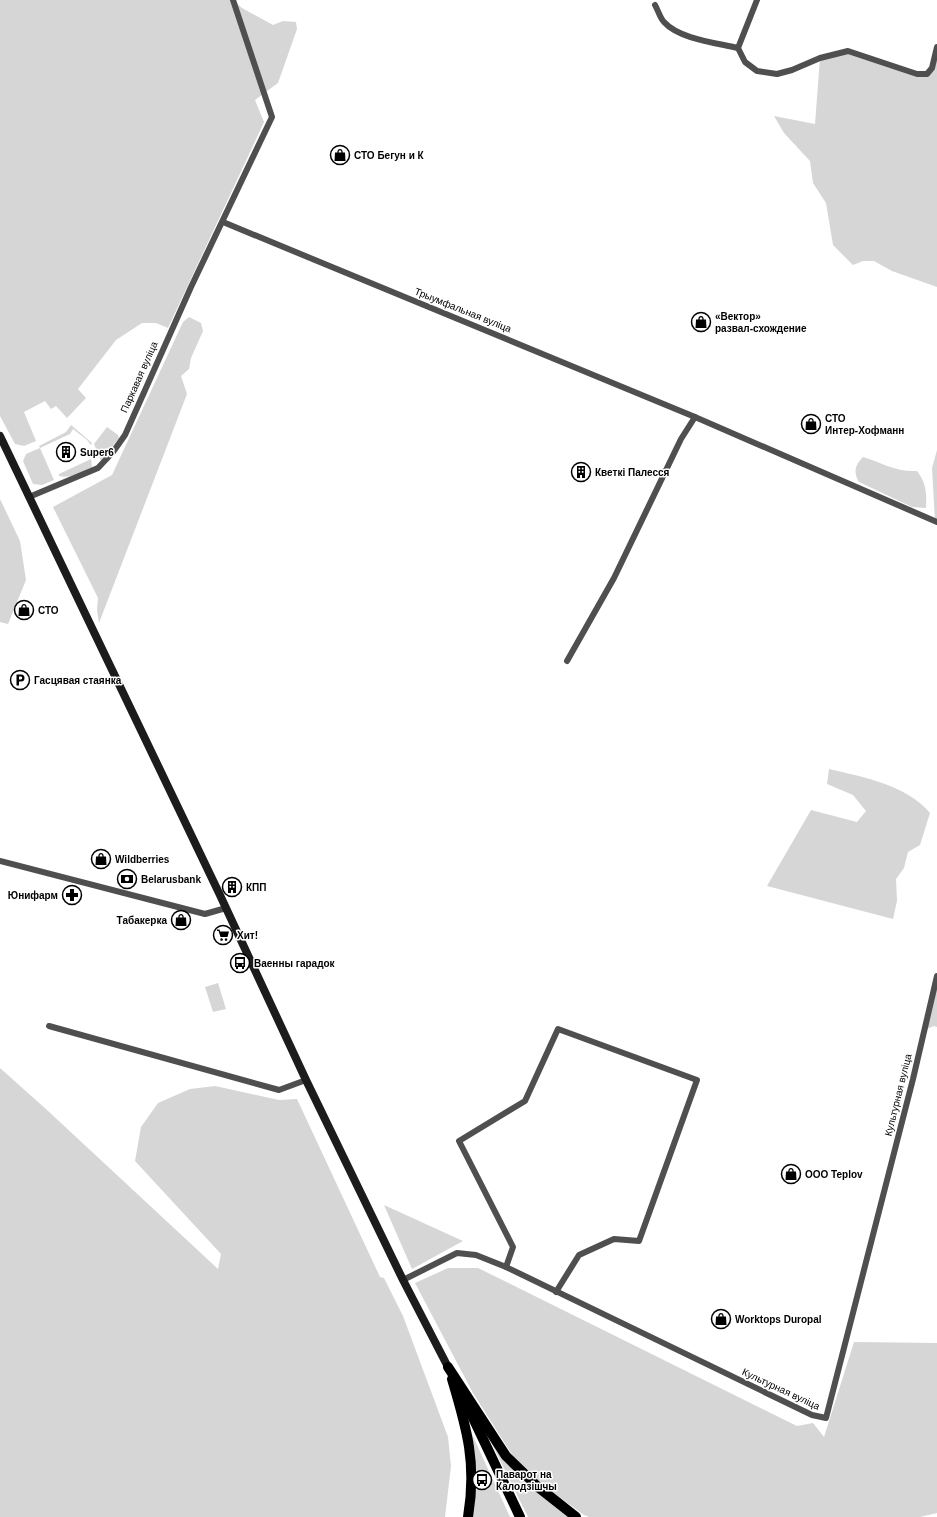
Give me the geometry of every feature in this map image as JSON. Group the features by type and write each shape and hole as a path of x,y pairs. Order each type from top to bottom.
{"highway":[{"path":"448,1367 467,1427 471,1454 472,1476 468,1517"},
{"path":"448,1367 520,1517"},
{"path":"448,1367 506,1456 538,1487 576,1517"}],"main road":[{"path":"0,436 402,1280 448,1367"}],"street":[{"name":"Паркавая вуліца","path":"29,497 94,471 113,452 125,435 191,287 272,117 233,0"},
{"path":"758,0 738,48 745,62 757,71 777,74 792,70 820,58 848,52 917,74 927,74 932,68 937,47"},
{"path":"655,5 664,22 672,28 694,38 738,48"},
{"name":"Трыумфальная вуліца","path":"223,222 695,417 937,522"},
{"path":"567,661 614,578 681,439 695,417"},
{"path":"0,861 205,914 226,908"},
{"name":"Культурная вуліца","path":"402,1280 457,1254 476,1255 506,1267 812,1415 826,1418 907,1102 937,976"},
{"path":"49,1026 279,1090 306,1080"},
{"path":"506,1267 514,1247 459,1141 525,1101 558,1029 697,1080 639,1241 614,1239 579,1255 556,1292"}],"shaded area":[{"path":"0,0 233,0 242,8 273,25 283,21 296,22 297,29 278,83 255,100 264,122 168,328 156,323 142,323 116,340 78,389 86,398 67,418 56,406 51,409 45,401 24,412 36,441 24,446 15,444 0,416"},
{"path":"937,47 937,287 892,271 874,261 863,261 853,265 833,245 826,203 813,183 810,161 784,133 774,116 815,124 820,58 848,51 927,74"},
{"path":"189,317 201,323 203,331 191,358 189,369 181,376 187,394 99,623 97,610 98,598 53,507 112,475 183,322"},
{"path":"71,425 92,443 91,445 73,429 70,434 40,448 39,446 66,432"},
{"path":"107,427 118,435 119,438 101,461 94,444"},
{"path":"40,448 54,480 42,485 33,484 23,461 26,454"},
{"path":"937,450 937,522 935,521 932,468"},
{"path":"863,457 896,469 917,471 925,488 926,508 912,507 859,482 856,475 856,469 858,463"},
{"path":"91,459 92,467 72,476 59,476 59,474"},
{"path":"0,499 20,541 26,580 8,624 0,622"},
{"path":"829,769 870,779 897,789 920,803 930,813 920,845 908,852 904,868 896,879 897,901 893,919 767,886 811,810 857,822 866,811 853,795 827,784"},
{"path":"937,976 937,1027 934,1026 924,1030"},
{"path":"218,983 226,1009 213,1012 205,987"},
{"path":"0,1068 218,1269 221,1254 135,1161 141,1127 158,1103 190,1089 215,1086 279,1100 297,1099 380,1277 384,1278 403,1316 448,1437 451,1466 445,1517 0,1517"},
{"path":"384,1205 463,1241 412,1269"},
{"path":"448,1268 478,1268 797,1426 813,1423 824,1437 854,1342 937,1343 937,1513 920,1517 589,1517 584,1515 548,1489 516,1461 473,1393 415,1283"},
{"path":"471,1432 510,1517 472,1517"},
{"path":"488,1436 571,1517 528,1517"}],"place":[{"name":"СТО Бегун и К","path":"340,155"},
{"name":"«Вектор» развал-схождение","path":"701,322"},
{"name":"СТО Интер-Хофманн","path":"811,424"},
{"name":"Super6","path":"66,452"},
{"name":"Кветкі Палесся","path":"581,472"},
{"name":"СТО","path":"24,610"},
{"name":"Гасцявая стаянка","path":"20,680"},
{"name":"Wildberries","path":"101,859"},
{"name":"Belarusbank","path":"127,879"},
{"name":"КПП","path":"232,887"},
{"name":"Юнифарм","path":"72,895"},
{"name":"Табакерка","path":"181,920"},
{"name":"Хит!","path":"223,935"},
{"name":"Ваенны гарадок","path":"240,963"},
{"name":"OOO Teplov","path":"791,1174"},
{"name":"Worktops Duropal","path":"721,1319"},
{"name":"Паварот на Калодзішчы","path":"482,1480"}]}
